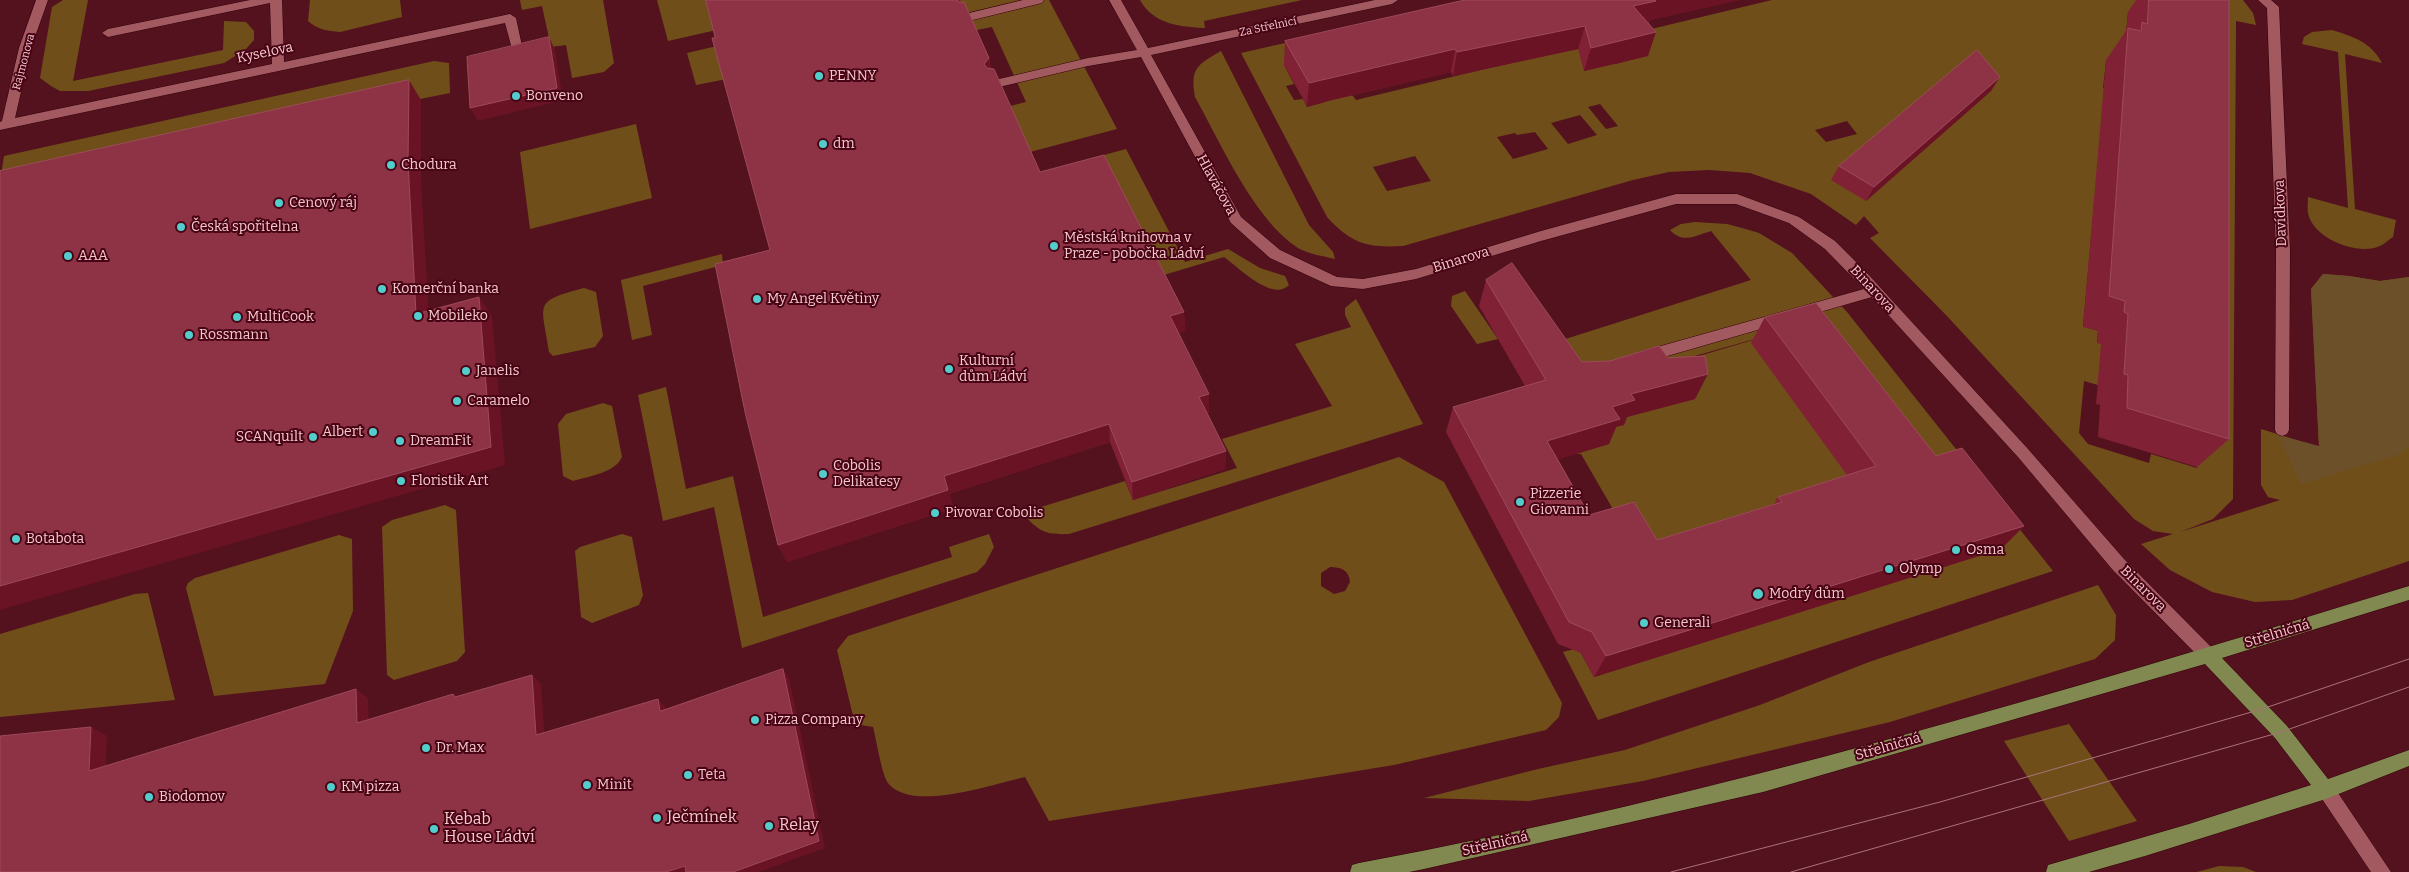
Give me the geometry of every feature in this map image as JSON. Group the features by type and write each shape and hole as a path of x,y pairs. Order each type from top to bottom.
{"main road":[{"name":"Střelničná","path":"1359,872 1424,860 1763,783 2208,655 2409,593"},
{"path":"2208,655 2282,732 2326,790"},
{"path":"2055,872 2157,844 2326,790 2409,758"}],"street":[{"name":"Rajmonova","path":"4,125 42,0"},
{"path":"108,33 268,0"},
{"path":"276,0 278,66"},
{"path":"965,18 1038,0"},
{"name":"Hlaváčova","path":"1115,0 1236,220 1275,254 1336,282 1363,284 1416,274"},
{"name":"Za Střelnicí","path":"995,84 1088,62 1144,53 1392,0"},
{"name":"Davídkova","path":"2264,0 2273,7 2283,251 2282,430"},
{"name":"Kyselova","path":"4,125 510,18 516,46"},
{"name":"Binarova","path":"1416,274 1541,236 1676,199 1737,199 1794,220 1830,245 1875,291 2023,453 2118,564 2208,655"},
{"path":"1628,362 1875,291"},
{"path":"2326,790 2382,872"}],"shaded area":[{"path":"63,0 88,0 73,81 223,50 224,21 246,22 254,31 254,40 245,50 224,63 88,91 60,91 40,78 52,7"},
{"path":"310,0 400,0 402,17 340,32 331,31 319,28 308,21"},
{"path":"520,0 603,0 614,63 604,72 572,78 566,45 551,47 542,6 522,10"},
{"path":"657,0 708,0 769,18 668,41"},
{"path":"914,0 1049,0 1117,129 939,176 990,111 1026,102 992,27 696,85 687,53"},
{"path":"1140,0 1302,0 1204,21 1205,28 1186,27 1168,23 1152,14"},
{"path":"1772,0 2243,0 2253,13 2256,25 2236,21 2233,499 2213,519 2180,532 2280,500 2268,497 2261,485 2261,429 2319,447 2311,289 2323,274 2380,281 2409,277 2409,561 2292,600 2255,602 2212,592 2170,570 2141,544 2173,534 2153,531 2134,519 1947,316 1870,238 1879,233 1864,216 1856,225 1811,194 1750,173 1709,170 1669,172 1633,180 1403,246 1370,245 1353,239 1327,217 1241,53 1316,36 1284,65 1294,84 1286,86 1294,100 1303,99 1307,107 1350,92 1356,100","holes":["2128,12 2204,66 2197,468 2151,454 2149,463 2088,444 2079,433 2084,381 2098,385 2104,344 2097,342 2098,331 2083,326 2094,205 2116,92 2103,88 2106,61 2125,46","1597,43 1648,55 1616,64","1600,104 1618,126 1606,129 1588,107","1580,115 1597,135 1568,144 1551,123","1847,121 1857,134 1826,142 1815,130","1535,132 1548,149 1513,159 1497,137 1515,133 1517,135","1415,156 1431,181 1387,191 1373,167"]},
{"path":"2332,30 2361,41 2373,50 2382,63 2345,54 2355,209 2396,220 2393,237 2382,245 2371,249 2349,247 2327,238 2318,231 2308,213 2308,197 2348,208 2338,52 2302,44 2304,37 2312,32"},
{"path":"1221,51 1309,225 1333,252 1335,259 1302,250 1282,236 1253,200 1227,157 1195,97 1194,87 1197,68"},
{"path":"434,61 449,63 450,93 0,183 4,156"},
{"path":"636,124 652,198 530,229 520,152"},
{"path":"1126,149 1185,262 1228,249 1260,268 1285,276 1289,285 1282,289 1265,287 1224,257 1157,277 871,218"},
{"path":"1695,222 1727,224 1759,233 1792,253 1847,312 2053,571 1598,720 1563,652 1578,648 1594,677 2000,549 1872,474 1636,549 1581,454 1576,454 1608,444 1601,432 1648,371 1797,327 1546,398 1556,342 1751,280 1711,231 1694,237 1684,238 1670,230 1681,224"},
{"path":"722,254 723,265 643,286 652,335 632,340 621,280"},
{"path":"2323,274 2380,281 2409,277 2409,447 2397,455 2301,484 2278,435 2319,446 2311,289"},
{"path":"584,288 596,292 603,336 595,347 553,356 549,352 544,323 544,306 548,301 556,297"},
{"path":"1465,291 1498,339 1477,344 1451,306 1452,296"},
{"path":"1356,299 1423,424 1069,534 1054,534 1043,531 1022,513 1125,481 1133,500 1237,468 1222,439 1332,406 1295,344 1351,327 1345,315 1345,308"},
{"path":"666,387 686,489 733,476 763,617 952,557 949,547 989,534 994,547 985,564 977,572 742,648 714,507 663,521 638,395"},
{"path":"603,403 612,406 622,457 614,467 608,470 573,481 563,476 558,424 566,414"},
{"path":"1399,457 1444,482 1562,703 1559,717 1546,730 1394,765 1049,821 1025,777 974,790 933,796 915,796 899,792 888,783 881,765 873,727 855,724 837,650 848,636","holes":["1330,567 1346,572 1350,582 1345,591 1334,594 1321,586 1321,573"]},
{"path":"445,505 456,510 465,652 457,661 394,680 387,675 382,527 392,520"},
{"path":"622,534 632,537 643,595 639,605 592,623 581,617 575,551 580,547"},
{"path":"339,535 352,539 353,611 325,684 214,696 186,588 188,583 195,578"},
{"path":"2098,585 2116,615 2115,640 2095,659 1890,722 1643,781 1529,801 1424,798 1538,769 1625,750 1760,705 1869,662"},
{"path":"148,593 175,700 0,717 0,634 135,594"},
{"path":"2069,724 2137,821 2069,841 2004,741"},
{"path":"2219,866 2243,867 2256,872 2197,872"}],"building":[{"name":"Kulturní dům Ládví","path":"706,0 957,0 960,3 964,2 989,58 984,64 987,68 994,69 1040,172 1104,155 1184,312 1170,316 1209,394 1199,397 1226,451 1132,482 1109,424 944,476 948,490 778,545 745,412 715,264 770,250 712,38 715,38"},
{"path":"1465,0 1655,0 1633,6 1656,32 1591,48 1585,26 1457,52 1455,49 1309,83 1285,41"},
{"path":"2149,0 2229,0 2229,439 2127,408 2128,375 2124,374 2128,314 2124,312 2125,301 2109,296 2128,28 2141,31 2142,22 2147,24"},
{"path":"549,37 557,88 470,108 467,57"},
{"path":"1977,50 2000,77 1874,187 1839,166"},
{"path":"409,80 408,161 416,314 479,297 491,447 0,586 0,171"},
{"path":"1512,263 1582,362 1610,361 1659,346 1668,358 1705,356 1708,374 1631,394 1635,400 1612,407 1620,419 1547,441 1589,515 1634,502 1657,540 1782,502 1778,497 1876,466 1765,317 1816,303 1936,456 1962,448 2024,526 1606,656 1592,632 1569,622 1453,407 1546,380 1486,280"},
{"path":"783,669 819,841 733,872 686,872 685,866 666,872 0,872 0,736 91,727 89,771 356,689 357,723 453,694 455,697 532,675 536,735 658,699 660,711"}],"tram line":[{"path":"1671,872 1940,802 2262,709 2409,659"},
{"path":"1791,872 2281,732 2409,687"}],"place":[{"name":"PENNY","path":"819,76"},
{"name":"Bonveno","path":"516,96"},
{"name":"dm","path":"823,144"},
{"name":"Chodura","path":"391,165"},
{"name":"Cenový ráj","path":"279,203"},
{"name":"Česká spořitelna","path":"181,227"},
{"name":"Městská knihovna v Praze - pobočka Ládví","path":"1054,246"},
{"name":"AAA","path":"68,256"},
{"name":"Komerční banka","path":"382,289"},
{"name":"My Angel Květiny","path":"757,299"},
{"name":"Mobileko","path":"418,316"},
{"name":"MultiCook","path":"237,317"},
{"name":"Rossmann","path":"189,335"},
{"name":"Kulturní dům Ládví","path":"949,369"},
{"name":"Janelis","path":"466,371"},
{"name":"Caramelo","path":"457,401"},
{"name":"Albert","path":"373,432"},
{"name":"SCANquilt","path":"313,437"},
{"name":"DreamFit","path":"400,441"},
{"name":"Cobolis Delikatesy","path":"823,474"},
{"name":"Floristik Art","path":"401,481"},
{"name":"Pizzerie Giovanni","path":"1520,502"},
{"name":"Pivovar Cobolis","path":"935,513"},
{"name":"Botabota","path":"16,539"},
{"name":"Osma","path":"1956,550"},
{"name":"Olymp","path":"1889,569"},
{"name":"Modrý dům","path":"1758,594"},
{"name":"Generali","path":"1644,623"},
{"name":"Pizza Company","path":"755,720"},
{"name":"Dr. Max","path":"426,748"},
{"name":"Teta","path":"688,775"},
{"name":"Minit","path":"587,785"},
{"name":"KM pizza","path":"331,787"},
{"name":"Biodomov","path":"149,797"},
{"name":"Ječmínek","path":"657,818"},
{"name":"Relay","path":"769,826"},
{"name":"Kebab House Ládví","path":"434,829"}]}
